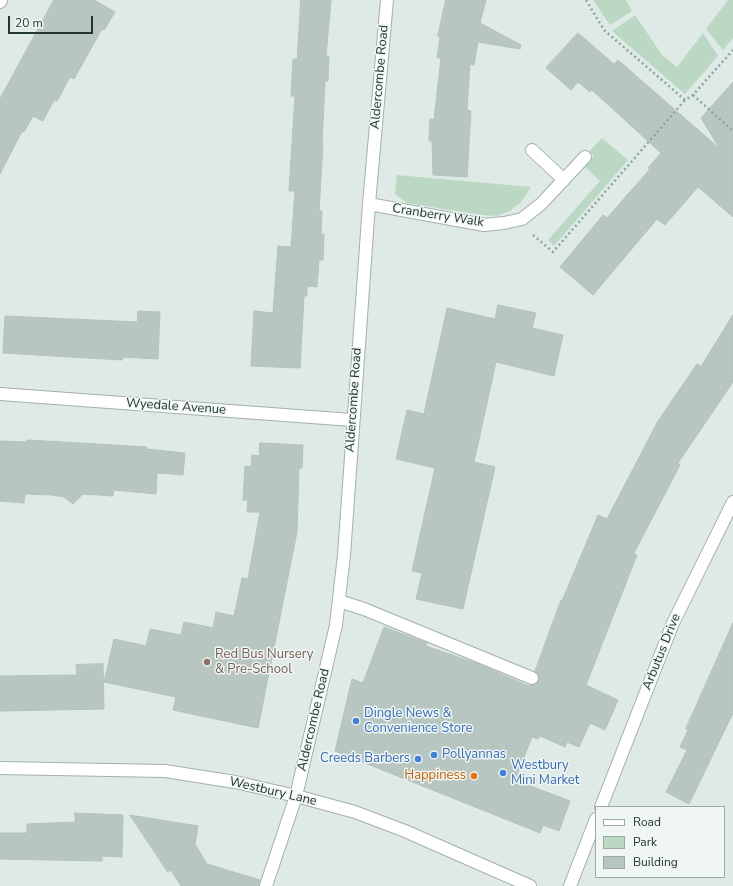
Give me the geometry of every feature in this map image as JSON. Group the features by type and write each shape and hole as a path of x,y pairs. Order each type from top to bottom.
{"street":[{"name":"Aldercombe Road","path":"266,886 296,796 336,625 344,555 352,420 387,0"},
{"path":"532,150 564,180"},
{"name":"Cranberry Walk","path":"369,204 484,225 504,223 522,219 541,204 585,157"},
{"name":"Wyedale Avenue","path":"0,394 352,420"},
{"name":"Arbutus Drive","path":"601,806 673,623 733,502"},
{"path":"339,601 364,609 532,678"},
{"name":"Westbury Lane","path":"0,768 165,771 235,782 296,796 355,812 530,886"},
{"path":"570,886 595,822"}],"path":[{"path":"586,0 604,30 685,100"},
{"path":"515,220 553,252 685,100 694,94 733,50"},
{"path":"694,94 733,131"}],"green space":[{"path":"593,0 626,0 632,11 610,25"},
{"path":"728,0 733,0 733,38 723,50 706,29"},
{"path":"635,15 662,55 677,67 703,33 718,56 685,94 612,31"},
{"path":"602,138 628,160 554,246 548,240 600,181 585,167 594,156 589,152"},
{"path":"397,175 531,187 521,202 510,211 497,216 481,215 407,203 395,194"}],"building":[{"path":"54,0 94,0 115,12 104,30 102,29 74,79 70,77 57,101 54,100 43,121 33,116 24,132 22,131 0,174 0,99"},
{"path":"301,0 331,0 326,56 329,56 328,81 325,81 319,211 322,211 321,234 324,234 323,260 319,260 317,287 307,286 307,296 304,296 300,368 251,366 254,311 273,313 278,246 291,247 295,191 289,191 295,96 291,96 293,59 297,59"},
{"path":"446,0 486,0 480,23 521,45 520,49 478,42 474,65 470,64 467,110 471,111 467,177 433,175 432,141 429,141 430,119 434,120 441,58 437,58 440,37 438,36"},
{"path":"578,33 614,64 618,60 720,149 701,118 733,82 733,217 698,187 665,225 657,219 593,295 560,267 603,215 607,218 650,169 648,168 661,153 592,90 590,92 578,82 571,90 546,68"},
{"path":"498,305 536,313 532,328 563,335 554,376 496,362 474,462 495,467 463,609 416,599 422,573 412,571 435,468 396,459 407,410 424,414 447,308 495,319"},
{"path":"138,311 160,312 158,359 123,357 122,360 3,353 5,316 137,322"},
{"path":"733,315 733,382 678,463 680,465 634,553 637,555 586,685 618,700 605,730 590,723 579,747 567,742 565,747 540,736 538,739 532,737 515,780 570,801 559,831 543,825 540,833 335,751 352,679 363,683 384,627 427,643 426,646 478,664 529,686 537,684 539,677 535,671 561,600 562,601 598,515 607,519 658,421 697,364 701,366"},
{"path":"28,440 147,447 146,449 185,453 183,475 157,473 156,494 114,490 113,496 83,494 73,504 64,497 52,495 25,494 24,503 0,501 0,441 25,442"},
{"path":"260,443 303,445 302,468 299,468 297,532 258,728 173,710 176,697 104,682 114,639 146,646 150,629 181,635 184,622 213,628 216,612 234,616 242,578 248,579 260,512 247,512 248,500 243,500 245,466 251,467 252,455 259,456"},
{"path":"733,623 733,713 689,804 666,792 687,750 680,747 688,730 686,729"},
{"path":"103,664 104,709 0,711 0,676 77,675 76,665"},
{"path":"75,813 123,815 122,857 102,856 102,861 0,859 0,833 27,833 27,824 75,822"},
{"path":"130,815 198,826 195,844 207,864 260,880 259,886 181,886 171,870 168,872"}],"place":[{"name":"Red Bus Nursery & Pre-School","path":"207,662"},
{"name":"Dingle News & Convenience Store","path":"356,721"},
{"name":"Pollyannas","path":"434,755"},
{"name":"Creeds Barbers","path":"418,759"},
{"name":"Westbury Mini Market","path":"503,773"},
{"name":"Happiness","path":"474,776"}]}
